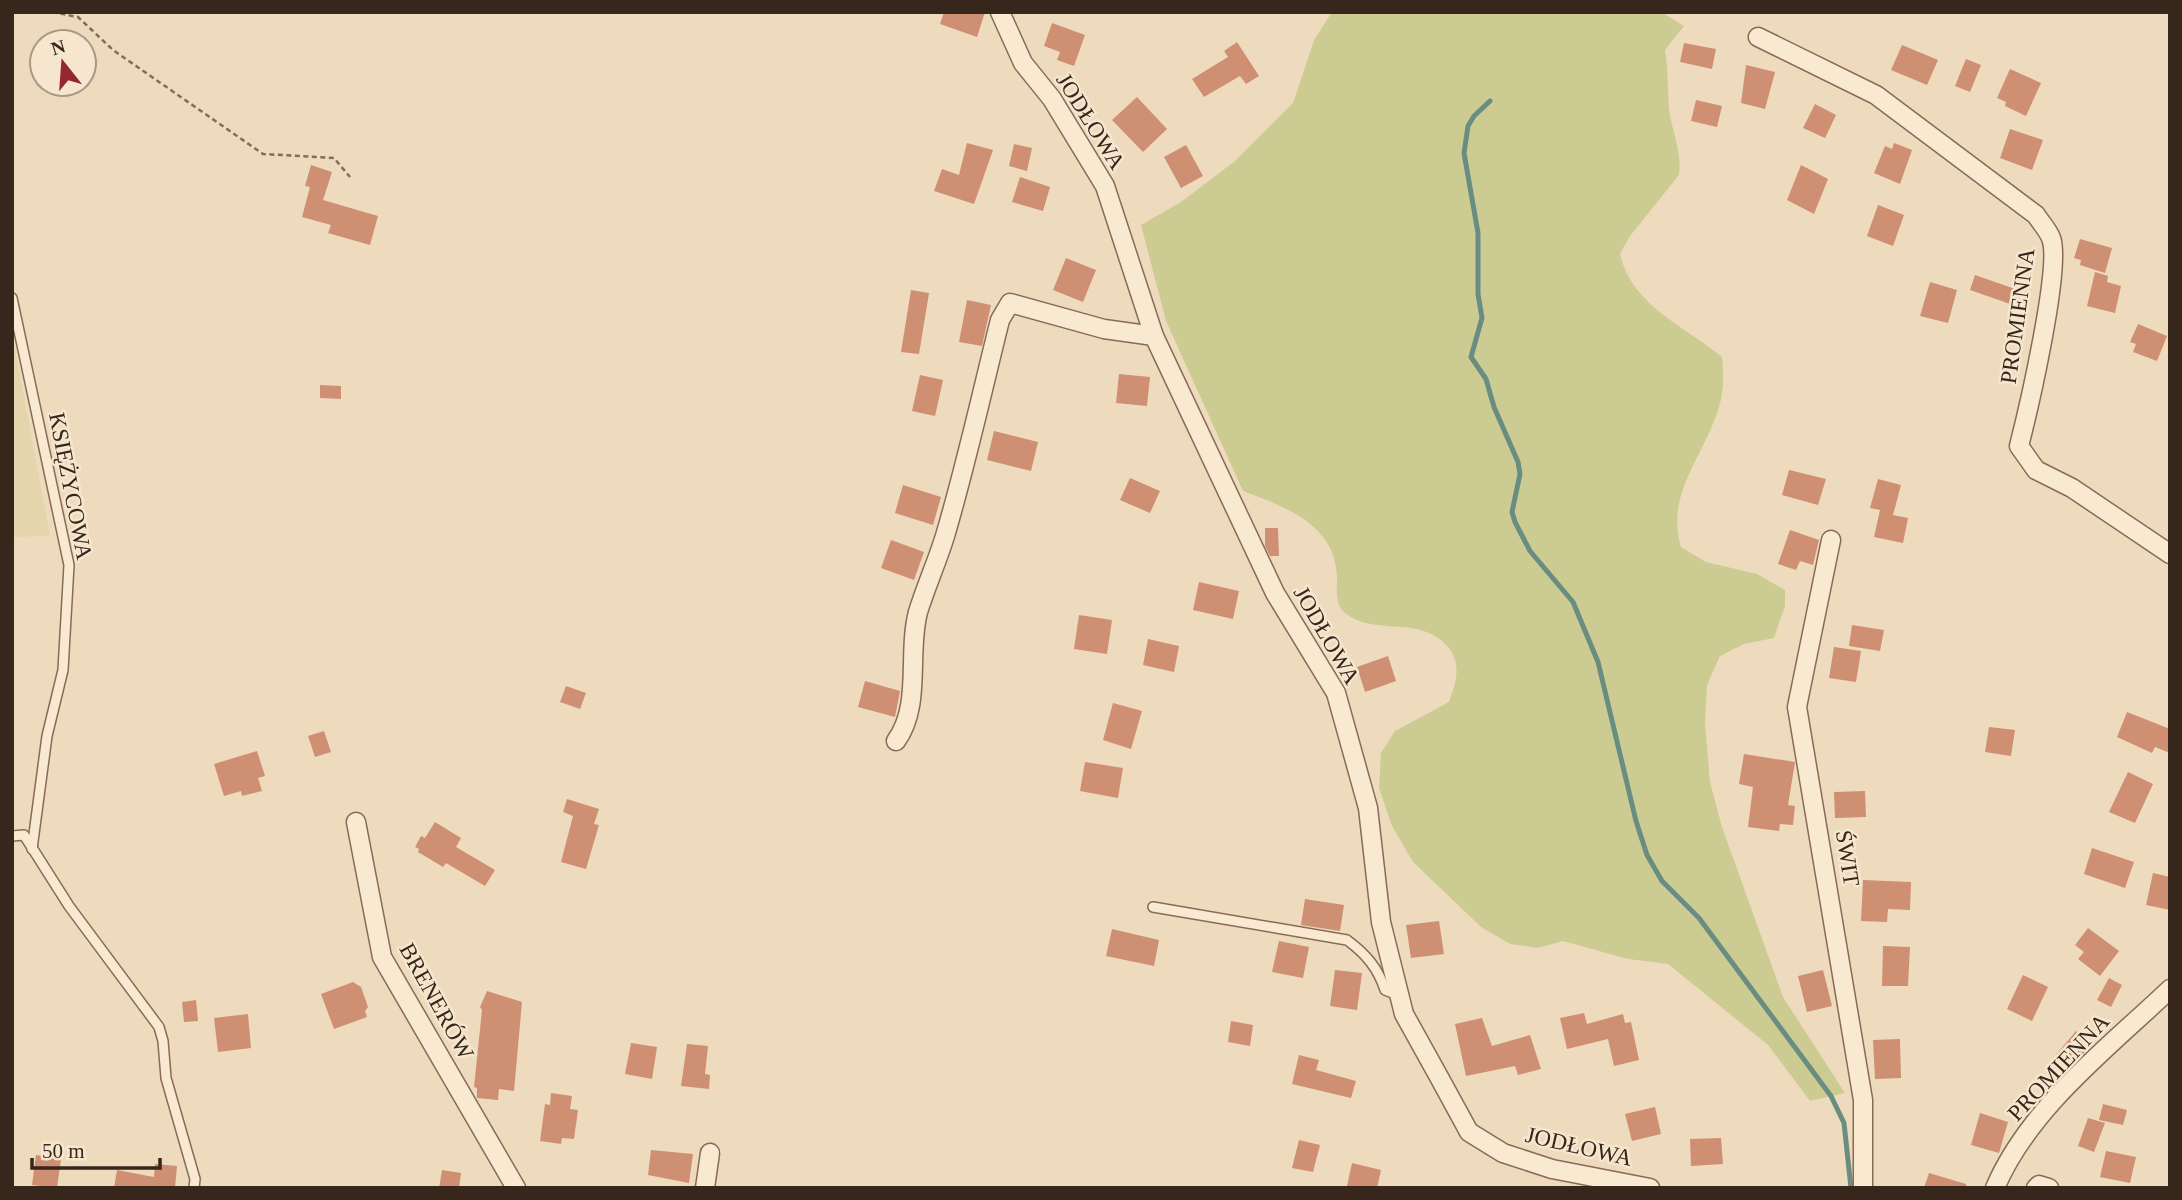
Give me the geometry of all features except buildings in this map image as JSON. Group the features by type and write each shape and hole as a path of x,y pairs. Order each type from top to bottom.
{"street":[{"name":"JODŁOWA","path":"1000,12 1023,63 1052,99 1105,186 1154,336 1275,593 1336,693 1368,808 1381,922 1404,1014 1469,1132 1503,1153 1552,1169 1650,1188"},
{"name":"PROMIENNA","path":"1758,37 1876,95 2036,215 2052,239 2053,264 2033,387 2019,446 2036,470 2072,488 2170,554"},
{"path":"896,741 907,726 911,705 912,643 918,613 944,537 1000,320 1010,303 1104,329 1154,336"},
{"name":"ŚWIT","path":"1831,540 1797,707 1863,1100 1863,1188"},
{"name":"BRENERÓW","path":"356,822 382,957 516,1188"},
{"name":"PROMIENNA","path":"1995,1188 2007,1158 2066,1088 2170,989"},
{"path":"705,1188 710,1153"},
{"path":"2036,1188 2039,1185 2049,1188"}],"lane":[{"name":"KSIĘŻYCOWA","path":"12,298 69,565 64,670 47,736 32,849"},
{"path":"12,836 24,835 69,906 159,1027 166,1078 195,1179 194,1188"},
{"path":"1153,907 1347,940 1364,953 1380,974 1385,990 1400,996"}],"path":[{"path":"52,12 78,17 113,50 263,155 334,159 351,177"}],"shaded area":[{"path":"14,344 50,536 12,537"}],"green space":[{"path":"1332,12 1661,12 1684,26 1665,50 1670,116 1679,153 1679,175 1630,236 1620,254 1626,272 1648,301 1722,357 1723,384 1720,403 1712,427 1688,476 1678,510 1677,528 1681,547 1706,562 1757,574 1785,590 1785,606 1774,638 1744,644 1720,656 1707,685 1705,723 1710,782 1722,827 1783,997 1845,1093 1810,1101 1768,1045 1668,964 1628,959 1563,941 1538,948 1510,944 1481,927 1413,862 1392,826 1379,788 1381,753 1395,731 1449,702 1456,674 1455,660 1448,647 1437,637 1424,631 1370,624 1345,613 1338,602 1334,560 1328,544 1318,531 1276,504 1243,491 1166,321 1141,225 1181,202 1235,161 1293,103 1314,40"}],"waterway":[{"path":"1490,101 1474,116 1468,126 1464,153 1478,233 1478,294 1482,318 1471,357 1486,379 1494,407 1518,462 1520,474 1512,512 1515,522 1530,551 1573,602 1598,662 1636,821 1647,855 1662,881 1699,918 1831,1096 1844,1123 1851,1188"}]}
